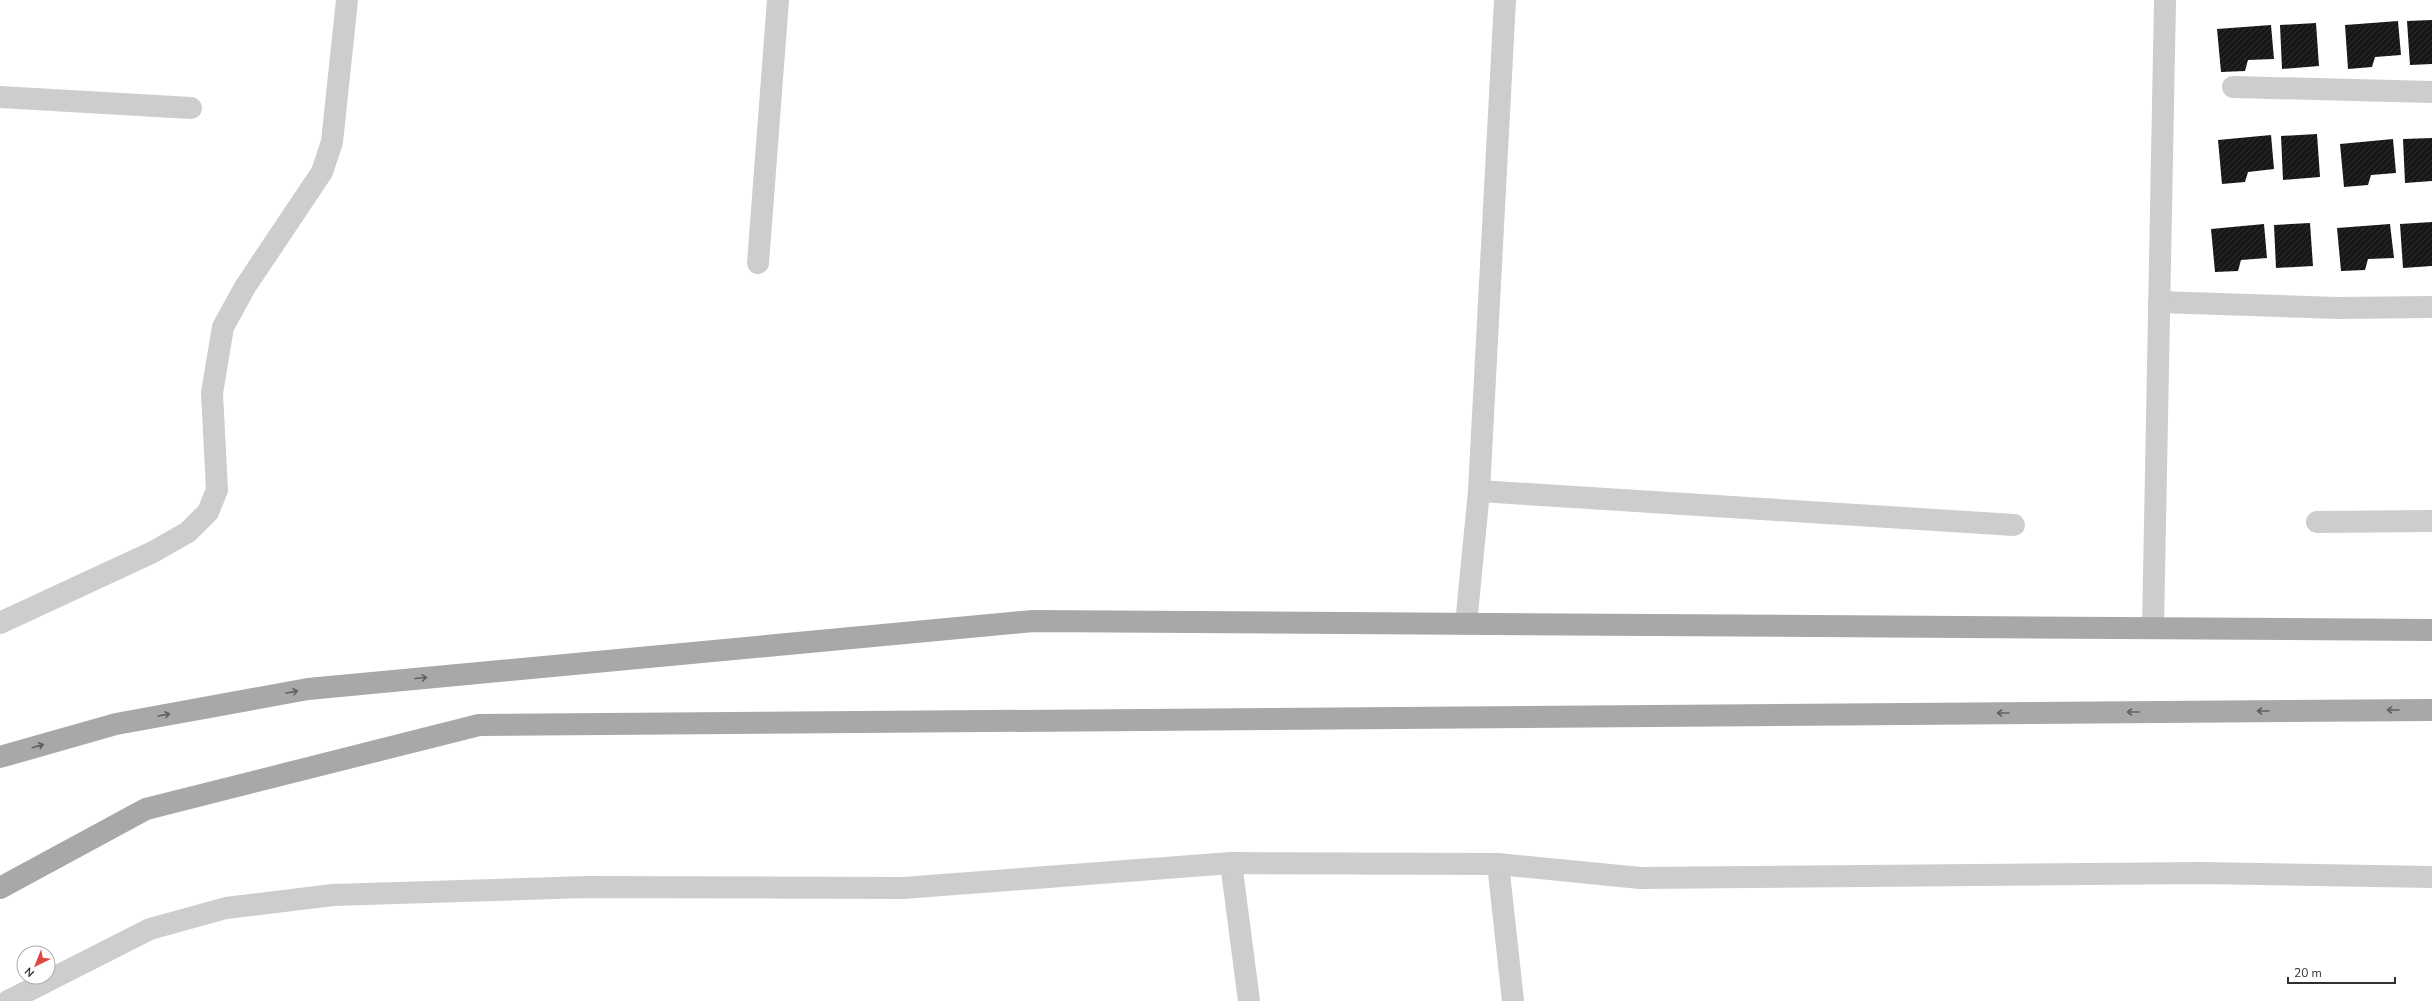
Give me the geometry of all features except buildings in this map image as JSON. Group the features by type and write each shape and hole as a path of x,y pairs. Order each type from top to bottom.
{"main road":[{"path":"0,757 116,724 308,689 1017,622 2432,630"},
{"path":"0,888 146,809 478,725 2432,710"}],"street":[{"path":"0,623 153,552 188,532 208,512 217,490 212,393 222,327 245,287 322,172 332,142 347,0"},
{"path":"758,263 778,0"},
{"path":"1466,624 1479,491 1505,0"},
{"path":"2153,628 2165,0"},
{"path":"2233,87 2432,92"},
{"path":"0,97 191,108"},
{"path":"2159,302 2337,308 2432,307"},
{"path":"1479,491 2014,525"},
{"path":"2317,522 2432,521"},
{"path":"1231,863 1249,1001"},
{"path":"8,1001 150,929 226,908 333,895 587,887 903,888 1231,863 1498,864 1640,878 2201,873 2432,877"},
{"path":"1498,864 1513,1001"}]}
